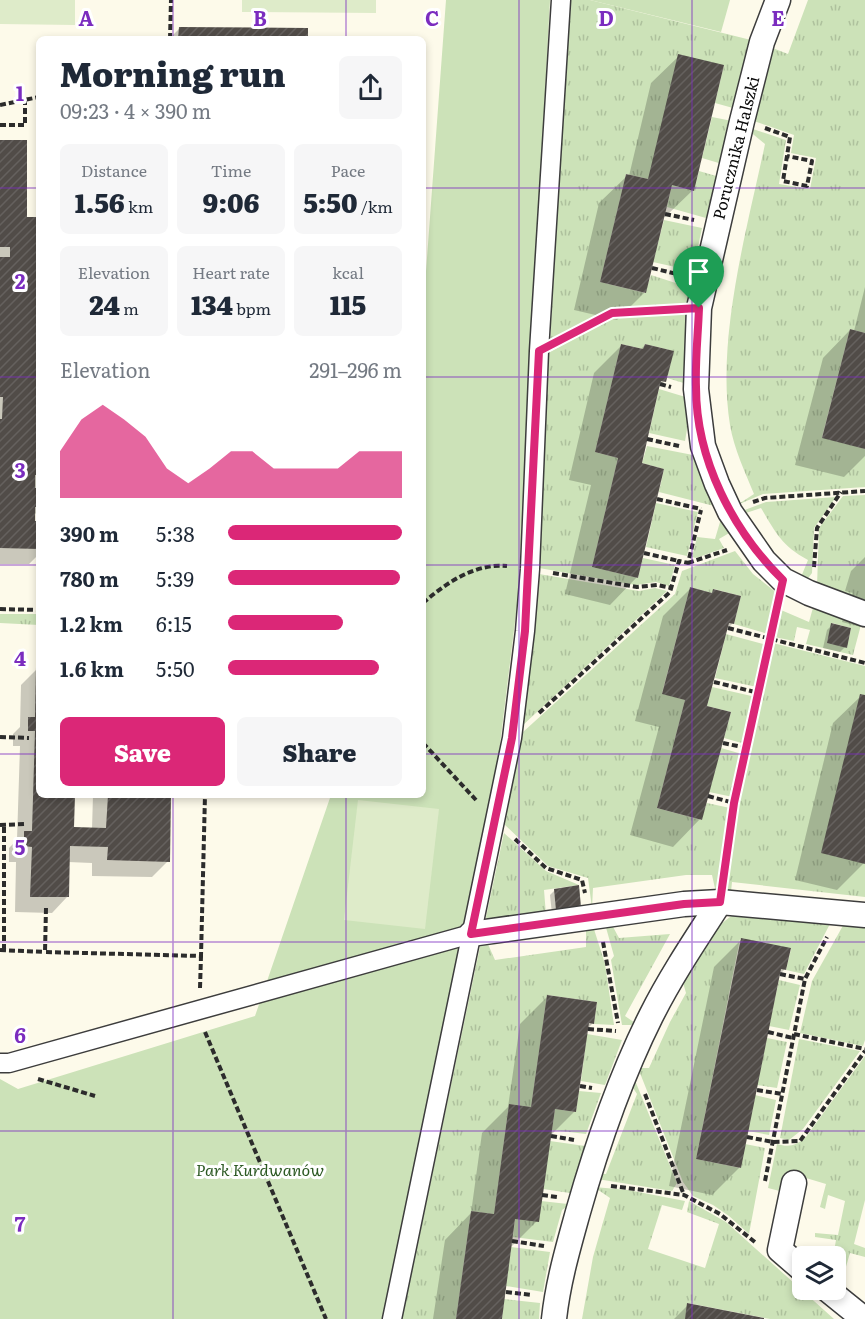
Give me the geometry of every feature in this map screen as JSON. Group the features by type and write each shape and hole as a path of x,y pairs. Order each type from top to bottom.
{"street":[{"path":"392,1319 512,738 530,568 539,351 561,0"},
{"name":"Porucznika Halszki","path":"778,0 762,42 699,308 696,389 703,446 730,512 764,561 783,580 809,593 865,614"},
{"path":"554,1319 557,1289 603,1130 652,1014 720,902"},
{"path":"0,1063 9,1063 197,1012 471,934 684,904 720,902 865,915"},
{"path":"792,1260 780,1250 794,1183"},
{"path":"840,1300 864,1319"}],"path":[{"path":"170,36 171,0"},
{"path":"0,105 36,98"},
{"path":"0,124 25,125 25,101"},
{"path":"787,156 812,161 807,186 783,181 790,137"},
{"path":"665,214 697,221"},
{"path":"652,268 686,276"},
{"path":"539,351 612,313 699,308"},
{"path":"809,593 813,580 817,528 841,491"},
{"path":"657,499 722,515 765,498 865,491"},
{"path":"688,563 701,509"},
{"path":"644,553 688,563 749,542"},
{"path":"512,738 670,592 679,561"},
{"path":"426,600 463,574 495,565 530,568 637,587 657,585 672,588"},
{"path":"720,902 734,803 772,639 783,580"},
{"path":"1,608 36,610"},
{"path":"728,628 865,663"},
{"path":"714,682 759,693"},
{"path":"0,737 29,738"},
{"path":"723,742 747,748"},
{"path":"708,796 734,803"},
{"path":"26,824 2,825 2,950 201,956 205,798"},
{"path":"45,952 46,908"},
{"path":"764,1186 805,979 841,912"},
{"path":"588,1029 620,1031 605,950"},
{"path":"780,974 805,979"},
{"path":"197,1012 326,1319"},
{"path":"747,1137 773,1142 800,1141 865,1050 768,1032"},
{"path":"631,1060 684,1195"},
{"path":"28,1076 94,1096"},
{"path":"757,1090 782,1094"},
{"path":"551,1136 586,1141"},
{"path":"639,1189 684,1195 720,1214 754,1241 756,1230"},
{"path":"512,1241 554,1247"},
{"path":"506,1292 535,1295"}],"green space":[{"path":"0,0 75,0 75,25 0,24"},
{"path":"242,0 376,0 376,13 242,12"},
{"name":"Park Kurdwanów","path":"446,0 550,0 518,597 497,769 382,1319 0,1319 0,1079 18,1089 255,1016 330,798 426,798 426,271"},
{"path":"569,0 590,0 751,40 733,108 715,103 724,65 648,179 626,174 600,282 645,293 651,275 691,288 689,303 610,311 550,342"},
{"path":"590,0 730,0 721,32"},
{"path":"808,0 865,0 865,333 850,329 822,437 865,449 865,487 763,494 737,505 754,494 737,452 730,425 727,357 730,321 742,248 765,144 748,130 750,128 786,140 779,184 810,189 816,158 791,153 794,135 751,120 770,47 788,54"},
{"path":"712,117 732,121 722,164 702,158"},
{"path":"699,171 723,178 713,220 667,207 672,185 694,191"},
{"path":"664,220 702,228 693,271 653,262"},
{"path":"691,313 687,384 667,378 673,351 645,344 643,349 621,344 595,452 618,458 592,567 638,578 643,558 675,565 669,586 656,582 636,585 539,568 548,353 614,317"},
{"path":"659,389 692,399 685,441 649,433"},
{"path":"647,446 698,456 718,507 659,492 664,469 642,463"},
{"path":"865,495 865,603 817,586 819,528 843,496"},
{"path":"836,497 814,528 812,573 806,581 801,577 808,560 785,544 761,508 743,514 742,511 766,502"},
{"path":"656,503 698,512 687,556 646,547"},
{"path":"726,520 731,532 719,539 724,548 696,558 692,557 697,537 715,539 720,522"},
{"path":"735,551 753,574 777,593 768,634 734,624 741,596 714,589 712,593 690,587 662,693 685,700 657,808 701,820 707,803 730,808 716,893 712,875 686,875 593,888 592,908 588,878 548,866 504,824 523,732 675,594 682,571"},
{"path":"539,574 639,591 655,588 667,591 522,726"},
{"path":"814,604 862,621 853,655 806,644 810,630 797,627 794,641 774,637 781,610 809,622","holes":["832,623 851,628 847,647 827,643"]},
{"path":"0,614 36,614 36,625 0,623"},
{"path":"726,634 767,645 757,687 715,678"},
{"path":"773,643 865,666 865,897 732,882 731,892 728,892 727,880 737,807"},
{"path":"712,687 756,697 745,744 724,738 731,712 707,706"},
{"path":"721,748 742,754 733,797 709,792"},
{"path":"358,800 439,809 425,929 344,920"},
{"path":"504,833 546,871 579,885 544,890 546,915 487,921"},
{"path":"738,913 832,920 804,974 786,970 791,949 740,939 696,1159 740,1168 745,1144 765,1148 749,1234 713,1205 693,1196 683,1182 638,1068 649,1068 686,993 682,979 700,951 721,924"},
{"path":"845,922 865,924 865,1040 863,1046 800,1033 812,981"},
{"path":"605,924 612,925 619,938 670,934 625,1016 638,1025 622,1025 611,960 614,956"},
{"path":"593,926 605,964 614,1025 594,1024 597,1002 547,995 531,1107 509,1104 494,1214 471,1211 456,1319 402,1319 481,942 487,942 495,960 586,947 586,927"},
{"path":"779,980 800,985 789,1030 769,1026"},
{"path":"587,1034 622,1040 605,1085 581,1081"},
{"path":"767,1038 787,1042 777,1088 757,1085"},
{"path":"799,1039 860,1051 803,1129 789,1140 780,1138"},
{"path":"865,1056 865,1200 854,1244 865,1248 865,1257 850,1253 846,1267 846,1246 835,1246 836,1240 815,1237 815,1233 838,1235 845,1201 828,1195 825,1209 820,1207 826,1184 806,1178 799,1196 768,1188 777,1144 793,1145 806,1137"},
{"path":"634,1078 677,1183 672,1191 597,1179 598,1174 606,1174 637,1094 631,1085"},
{"path":"579,1091 601,1093 586,1134 552,1130 555,1109 576,1112"},
{"path":"755,1095 776,1100 769,1135 748,1131"},
{"path":"550,1141 585,1146 570,1193 543,1189"},
{"path":"594,1187 628,1190 685,1201 682,1210 662,1205 648,1249 705,1268 719,1224 687,1212 689,1201 726,1222 792,1281 792,1300 813,1300 834,1319 770,1319 688,1303 685,1319 582,1319 593,1257 610,1198"},
{"path":"541,1201 568,1204 562,1210 553,1242 513,1237 515,1219"},
{"path":"511,1247 550,1252 543,1292 506,1286"},
{"path":"504,1299 540,1303 539,1319 502,1319"}],"building":[{"path":"179,27 308,28 308,36 178,36"},
{"path":"678,54 724,65 694,191 672,185 646,293 600,282 626,174 648,179"},
{"path":"0,140 27,140 27,217 36,217 36,549 0,548 0,419 2,419 3,397 0,397 0,257 10,257 10,247 0,247"},
{"path":"850,329 865,333 865,449 822,438"},
{"path":"621,344 643,349 645,344 674,351 666,382 661,381 660,384 642,463 664,469 638,578 592,567 618,458 595,452"},
{"path":"690,587 712,593 713,589 741,596 734,624 729,623 707,706 731,712 702,820 657,808 685,700 662,694"},
{"path":"831,623 851,628 847,648 827,643"},
{"path":"36,667 36,798 75,798 74,827 106,828 108,798 171,798 170,862 107,860 108,847 70,846 69,897 30,897 32,847 24,846 24,831 32,831 35,731 28,731 28,717 35,717"},
{"path":"860,694 865,695 865,864 821,853"},
{"path":"579,885 581,907 556,910 554,889"},
{"path":"741,938 791,948 786,970 781,969 741,1168 696,1159"},
{"path":"547,995 597,1002 594,1024 589,1023 576,1112 555,1109 539,1222 515,1219 502,1319 456,1319 471,1211 494,1214 509,1104 531,1107"},
{"path":"687,1303 764,1318 764,1319 685,1319"}],"route":[{"path":"699,308 696,389 703,446 730,512 758,554 783,580 772,639 734,803 720,902 684,904 471,934 512,738 525,631 530,568 539,351 612,313 699,308"}]}
